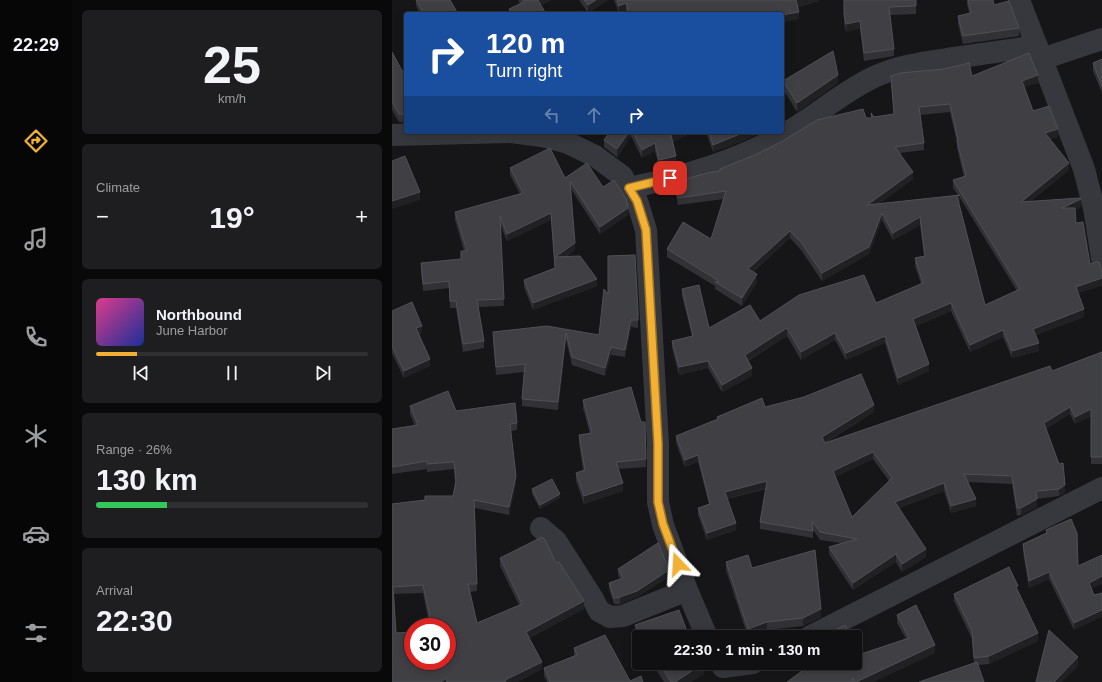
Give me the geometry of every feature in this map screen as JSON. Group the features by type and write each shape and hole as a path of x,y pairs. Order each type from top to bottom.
{"street":[{"path":"1019,0 1098,207 1102,258"},
{"path":"629,188 684,174 739,157 790,131 874,77 890,70 928,62 1040,52 1102,39"},
{"path":"392,134 404,134"},
{"path":"526,134 542,136 568,143 595,156 622,176 637,201 646,230 658,444 658,502 663,524 687,590 704,630"},
{"path":"823,630 1102,488"},
{"path":"541,528 556,542 594,599 599,610 610,617 623,616 687,590"}],"building":[{"path":"416,0 450,0 457,12 423,12"},
{"path":"523,0 538,0 545,12 511,12 509,9 524,2"},
{"path":"584,0 596,0 588,5"},
{"path":"617,0 796,0 799,12 784,15 784,12 628,12 626,3 619,6"},
{"path":"844,0 916,0 916,6 889,7 894,49 864,53 860,21 846,24"},
{"path":"968,0 993,0 994,5 1009,1 1019,28 963,36 958,16 971,13"},
{"path":"833,51 838,75 797,103 784,80"},
{"path":"392,52 404,74 404,114 399,114 392,102"},
{"path":"1029,53 1038,75 1022,81 1033,111 1049,106 1058,129 1045,133 1069,163 1021,202 1081,199 1062,208 1075,208 1076,223 1083,222 1090,264 1099,262 1102,272 1102,278 1076,287 1084,309 1033,329 1039,343 1012,351 1003,330 970,345 951,303 913,319 929,364 898,378 885,336 846,353 835,333 801,352 787,328 745,355 752,368 722,385 708,361 679,367 672,341 693,336 682,289 699,285 709,328 750,305 760,321 799,295 864,275 876,303 923,283 915,258 925,256 920,217 893,233 882,213 869,247 822,273 801,242 790,231 748,269 757,274 742,298 715,282 719,281 667,249 683,222 711,239 726,191 678,198 675,182 720,171 720,169 755,155 781,142 817,120 863,109 866,118 872,118 871,113 874,117 894,114 891,76 900,73 944,69 969,63 972,76","holes":["950,104 966,176 953,180 1020,289 985,305 957,196 960,195 867,205 913,172 895,147 924,143 919,107"]},
{"path":"1102,59 1102,86 1093,63"},
{"path":"608,134 628,134 617,149 604,140"},
{"path":"634,134 673,134 671,135 676,156 659,160 655,143 642,150"},
{"path":"710,134 740,134 713,145"},
{"path":"550,148 565,178 587,163 603,187 614,180 626,199 628,208 600,227 570,181 575,243 555,257 580,256 597,279 533,303 524,280 555,268 551,213 507,234 500,216 504,299 477,300 484,341 463,344 456,301 450,301 449,281 423,284 421,263 461,259 461,251 467,251 455,212 523,193 510,168"},
{"path":"405,156 420,192 392,201 392,161"},
{"path":"635,255 638,320 631,320 625,350 611,347 605,368 572,357 566,333 558,402 522,399 525,364 496,367 493,332 547,326 599,335 604,289 608,294 608,256"},
{"path":"412,302 422,326 416,328 430,359 404,371 392,346 392,311"},
{"path":"1102,352 1102,457 1091,457 1091,409 1075,417 1070,407 1044,423 1059,464 1063,463 1065,485 1059,489 1036,491 1037,499 1021,508 1017,508 1012,476 964,474 976,499 951,506 944,483 895,502 926,549 902,564 896,554 853,583 829,547 857,539 820,532 812,521 813,531 760,522 767,481 725,492 736,523 707,533 698,508 710,504 698,455 685,460 676,436 718,419 717,417 762,398 765,407 804,397 861,374 874,405 822,437 825,443 1050,366 1052,371","holes":["873,452 892,478 852,517 833,471"]},
{"path":"631,387 641,422 645,422 646,459 616,462 623,483 584,496 576,473 585,470 579,435 592,433 583,400"},
{"path":"448,391 456,411 515,403 517,423 510,424 516,476 509,507 474,500 477,584 468,584 477,623 522,604 500,558 542,537 545,540 556,563 559,562 584,601 526,632 542,662 505,680 506,682 447,682 446,678 441,682 392,682 392,504 425,500 425,496 453,496 456,481 454,462 427,464 427,461 392,467 392,429 418,425 410,406"},
{"path":"552,479 560,494 540,505 532,489"},
{"path":"1071,519 1077,533 1078,566 1102,555 1102,576 1089,583 1094,595 1102,593 1102,610 1074,623 1049,572 1029,581 1023,544 1047,533 1046,530"},
{"path":"658,543 669,570 637,591 614,598 609,583 623,578 618,569"},
{"path":"815,550 821,609 803,618 767,622 748,629 726,562 748,555 752,568"},
{"path":"1009,567 1018,586 1016,587 1038,633 989,656 974,658 972,631 954,594"},
{"path":"916,605 935,645 856,682 854,682 853,678 852,682 787,682 803,670 862,670 862,654 909,638 897,615"},
{"path":"679,610 686,630 638,630 635,625"},
{"path":"845,625 848,630 837,630"},
{"path":"1049,630 1078,657 1054,682 1036,682"},
{"path":"605,635 630,681 641,676 643,682 550,682 544,668 577,655 574,648"},
{"path":"977,662 984,682 919,682"},
{"path":"663,670 693,670 675,682 671,682"}],"route":[{"path":"670,178 629,188 637,201 646,230 658,444 658,502 663,524 678,564"}]}
